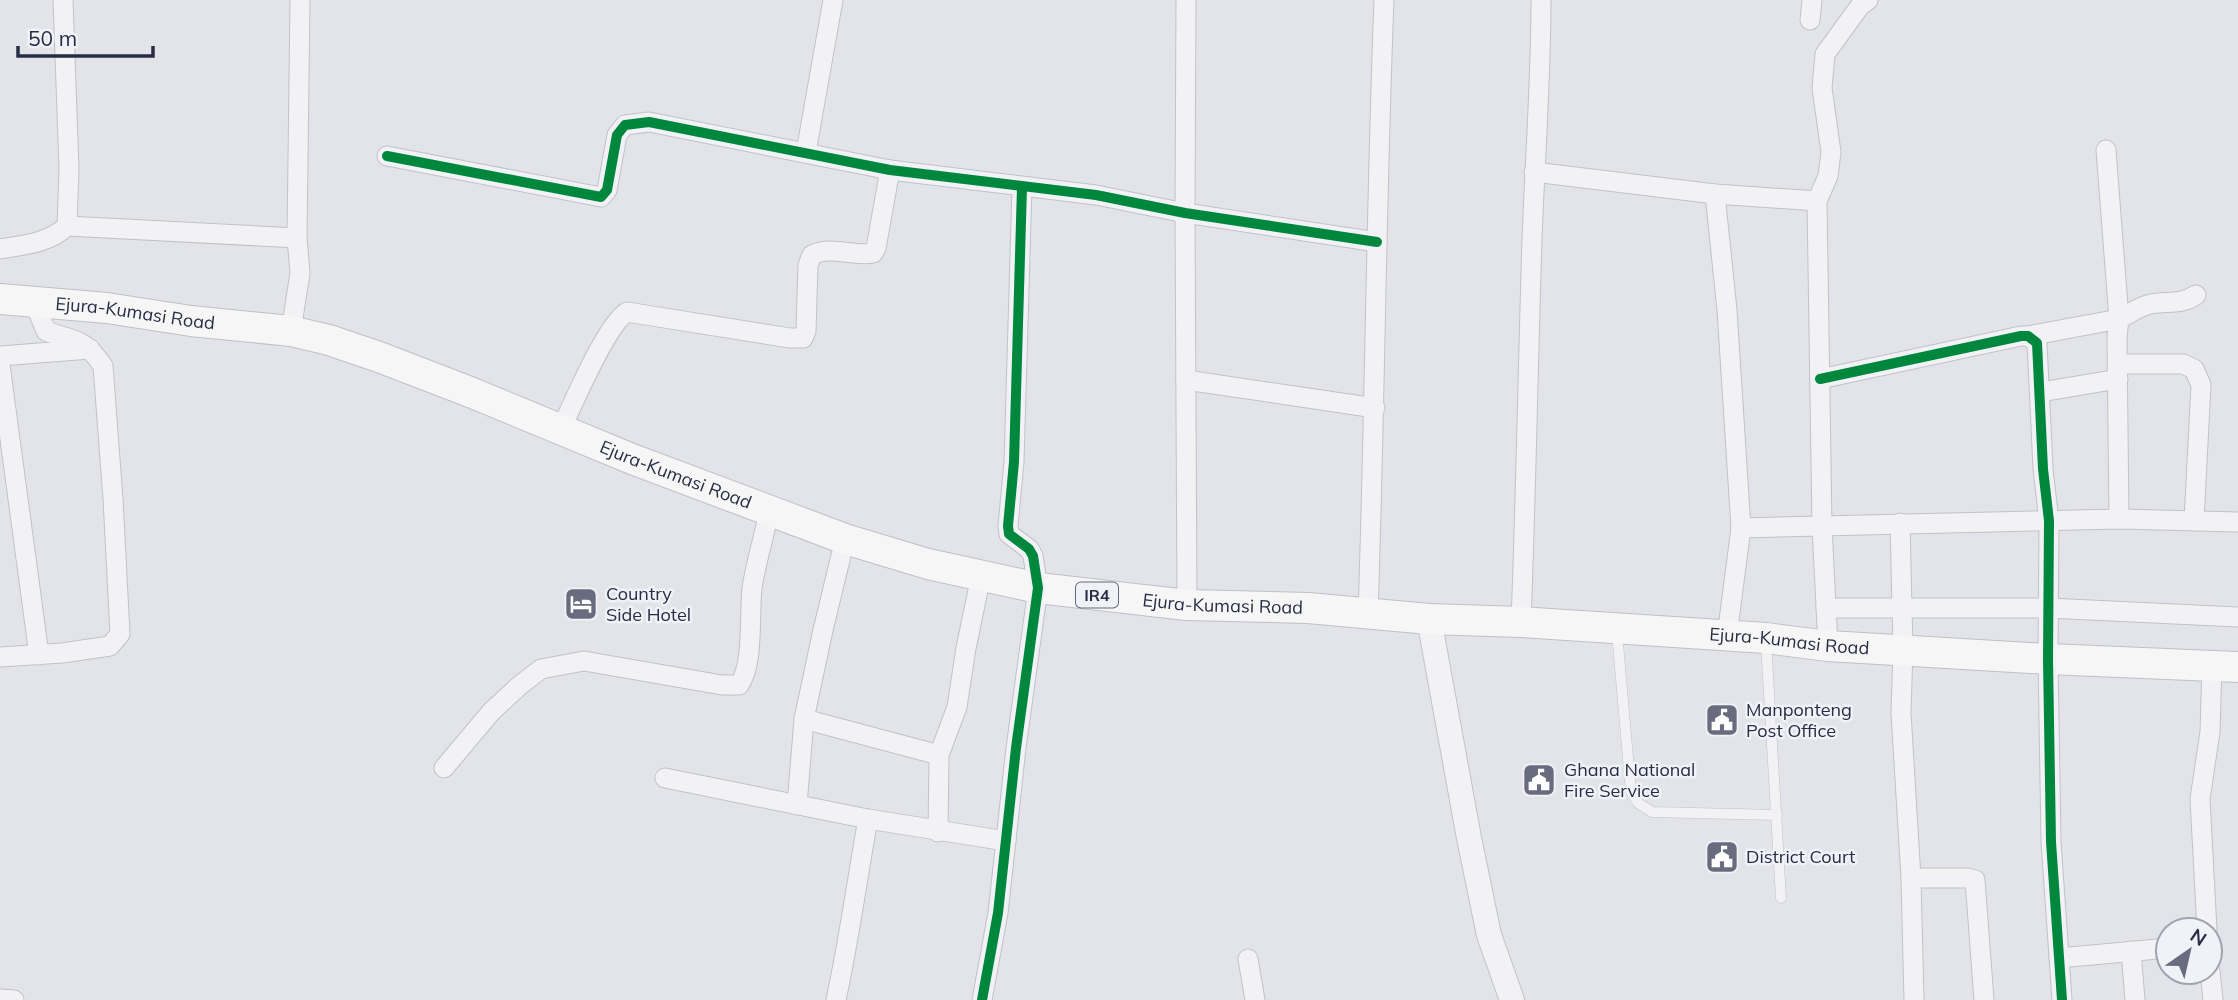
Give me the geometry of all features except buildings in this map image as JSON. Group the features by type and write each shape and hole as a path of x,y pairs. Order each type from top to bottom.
{"main road":[{"name":"Ejura-Kumasi Road","path":"0,299 107,308 191,321 291,331 329,340 379,357 769,512 845,539 928,564 1038,588 1187,605 1308,608 1429,619 1521,622 1766,638 1828,646 2225,667"}],"street":[{"path":"63,0 69,169 67,226"},
{"path":"291,331 300,273 297,238 300,0"},
{"path":"806,152 833,0"},
{"path":"1186,0 1187,605"},
{"path":"1368,614 1384,0"},
{"path":"1521,622 1534,172 1541,67 1541,0"},
{"path":"1810,20 1812,0"},
{"path":"1828,646 1822,527 1817,201 1828,176 1831,152 1822,88 1825,54 1860,6 1868,0"},
{"path":"387,156 601,197 607,190 617,135 625,125 649,122 890,170 1096,195 1185,213 1377,242"},
{"path":"2106,150 2119,319 2119,519"},
{"path":"561,429 596,357 619,317 627,312 803,338 806,331 808,265 812,255 821,250 862,255 873,253 890,170"},
{"path":"1534,172 1715,194 1817,201"},
{"path":"982,1000 998,913 1016,748 1038,588 1033,556 1029,549 1009,534 1008,526 1013,462 1022,187"},
{"path":"1715,194 1727,310 1741,528 1727,636"},
{"path":"0,249 56,236 67,226 297,238"},
{"path":"1820,379 2021,336 2119,319 2148,304 2177,303 2196,295"},
{"path":"0,657 110,646 120,634 103,366 91,349 75,339 46,331 34,302"},
{"path":"2028,336 2037,343 2049,521 2051,842 2062,1000"},
{"path":"0,356 91,349"},
{"path":"2041,392 2118,372 2183,364 2194,369 2201,385 2194,521"},
{"path":"0,365 39,654"},
{"path":"1186,380 1375,408"},
{"path":"444,768 491,712 541,668 584,661 722,685 739,685 749,660 752,587 769,512"},
{"path":"1741,528 2119,519 2238,522"},
{"path":"1900,523 1903,650 1901,713 1911,878 1914,1000"},
{"path":"797,805 804,719 845,539"},
{"path":"938,832 939,755 957,707 981,576"},
{"path":"1826,608 2048,608 2238,617"},
{"path":"1429,619 1489,935 1513,1000"},
{"path":"2206,916 2200,799 2210,732 2225,667"},
{"path":"804,719 939,755"},
{"path":"665,778 938,832 1006,841"},
{"path":"836,1000 848,947 868,819"},
{"path":"1911,878 1975,880 1984,1000"},
{"path":"2059,958 2154,949"},
{"path":"2131,951 2135,1000"},
{"path":"1248,958 1255,1000"},
{"path":"0,999 14,1000"}],"lane":[{"path":"1617,629 1632,792 1638,803 1652,812 1777,815"},
{"path":"1766,638 1781,898"}],"cycle path":[{"path":"387,156 601,197 607,190 617,135 625,125 649,122 890,170 1096,195 1185,213 1377,242"},
{"path":"982,1000 998,913 1016,748 1038,588 1033,556 1029,549 1009,534 1008,526 1014,462 1022,187"},
{"path":"1820,379 2021,336 2028,336 2037,343 2043,469 2049,521 2051,842 2062,1000"}],"place":[{"name":"Country Side Hotel","path":"581,604"},
{"name":"Manponteng Post Office","path":"1722,720"},
{"name":"Ghana National Fire Service","path":"1539,780"},
{"name":"District Court","path":"1722,857"}]}
